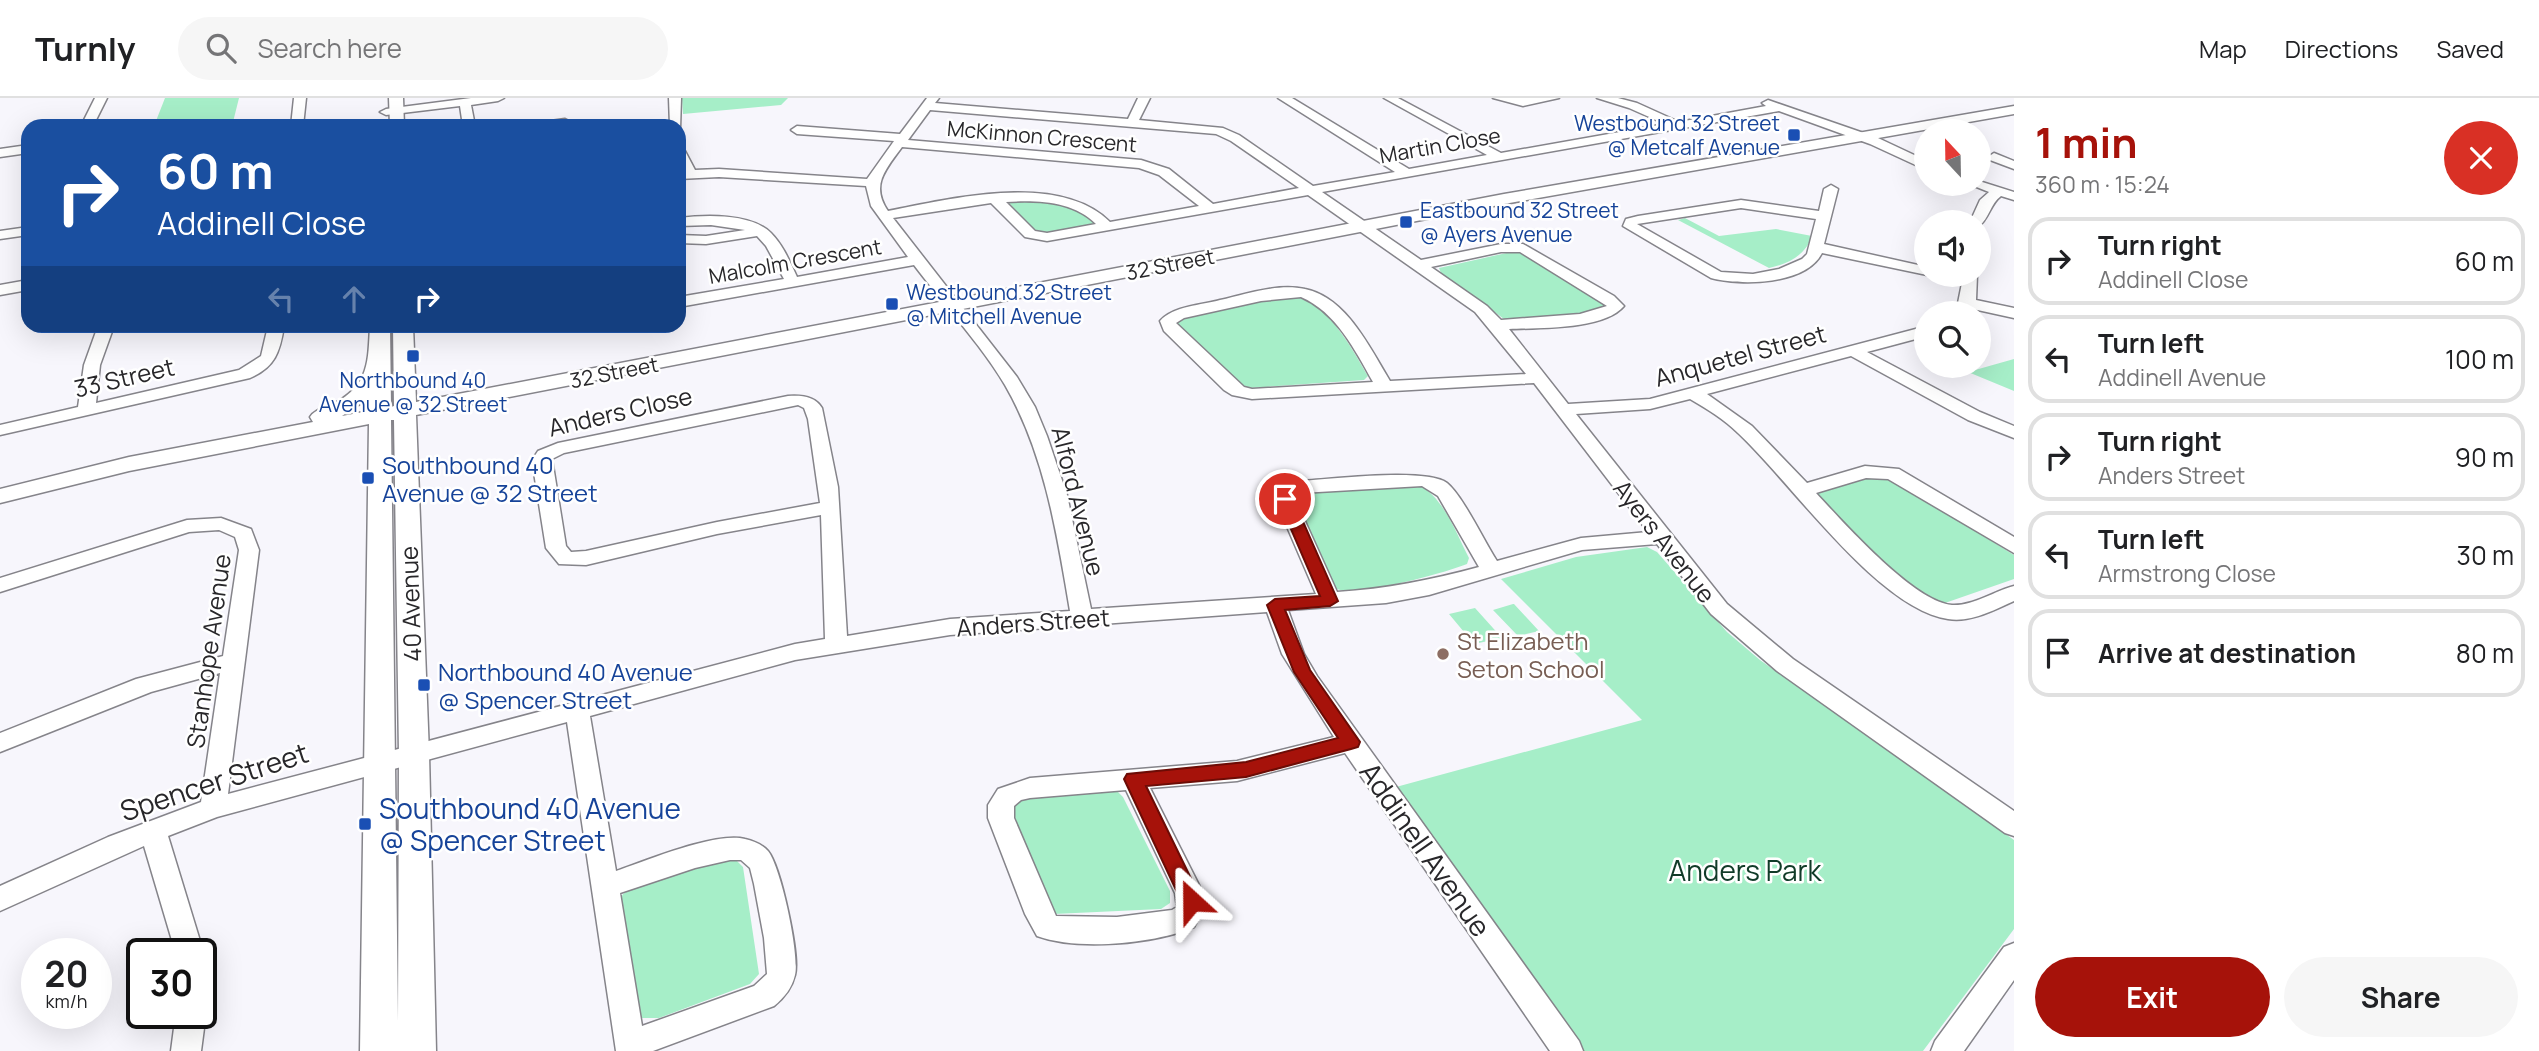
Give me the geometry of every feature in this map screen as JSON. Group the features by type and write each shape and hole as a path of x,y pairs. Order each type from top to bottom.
{"main road":[{"name":"32 Street","path":"0,485 134,454 321,417 390,416 950,302 1359,223 2014,103"},
{"name":"32 Street","path":"1852,134 2014,110"},
{"name":"40 Avenue","path":"380,333 379,361 390,416 414,754 418,1051"},
{"name":"40 Avenue","path":"379,1051 379,764 390,416 401,333"},
{"path":"321,417 354,402 367,386 379,361"},
{"path":"0,496 129,464 271,438 358,432 373,435 390,416"}],"street":[{"path":"90,119 101,98"},
{"path":"298,119 300,98"},
{"path":"391,112 498,98"},
{"path":"674,98 676,119"},
{"path":"1132,122 1144,98"},
{"path":"1284,98 1406,173"},
{"path":"1390,98 1497,156"},
{"path":"1499,98 1522,103 1553,98"},
{"path":"1603,98 1633,105 1677,125"},
{"path":"1753,98 1852,134 1865,143 1914,161"},
{"path":"465,102 467,119"},
{"path":"686,175 738,174 872,183 930,102"},
{"name":"Ayers Avenue","path":"930,102 1031,109 1132,122 1208,128 1225,133 1311,190 1473,302 1497,325 1709,598 1748,636 2014,825"},
{"name":"Martin Close","path":"994,198 1027,232 1037,237 1054,237 1781,107"},
{"name":"McKinnon Crescent","path":"797,130 1141,164 1164,172 1210,208"},
{"path":"0,153 21,150"},
{"path":"1994,157 2014,165"},
{"name":"Alford Avenue","path":"872,183 873,197 884,216 1011,381 1037,428 1050,470 1082,618"},
{"path":"1824,216 1763,205 1732,205 1630,224 1631,228 1645,237 1716,275 1731,280 1748,279 1799,268 1812,259 1817,244 1831,189"},
{"path":"1992,189 2014,196"},
{"path":"1982,210 1987,200 1999,191"},
{"path":"884,216 994,198 1021,198 1073,204 1091,212 1107,227"},
{"path":"686,222 741,225 762,232 793,283"},
{"path":"0,235 21,232"},
{"path":"686,239 713,240 762,232"},
{"path":"1817,244 1914,267"},
{"path":"1420,265 1501,248 1523,248 1609,299 1616,306 1611,312 1567,321 1497,325"},
{"name":"Malcolm Crescent","path":"686,301 918,260"},
{"path":"1889,260 1914,263"},
{"path":"0,290 21,286"},
{"path":"1384,386 1346,325 1304,293 1283,293 1179,315 1168,321 1170,328 1230,386 1243,393 1384,386 1537,377"},
{"path":"1991,311 2014,313"},
{"path":"86,410 92,365 103,333"},
{"name":"33 Street","path":"0,430 236,377 257,368 271,356 275,333"},
{"name":"Anquetel Street","path":"1563,410 1642,406 1914,334"},
{"path":"1852,351 1974,416 2014,433"},
{"path":"1693,393 1746,430 1886,576 1928,606 1958,612 2014,593"},
{"name":"Anders Close","path":"829,507 710,529 586,558 566,559 556,548 541,460 558,449 788,401 811,404 827,471 829,507 836,644"},
{"path":"1805,490 1865,472 1892,473 2014,546"},
{"path":"1330,601 1285,499 1288,492 1297,487 1415,480 1436,484 1446,493 1492,569"},
{"name":"Stanhope Avenue","path":"0,585 178,529 214,524 239,530 246,537 249,545 213,808"},
{"name":"Anders Street","path":"414,754 759,661 836,644 926,630 1402,594 1581,544 1660,537"},
{"name":"Addinell Avenue","path":"1275,605 1302,672 1568,1051"},
{"path":"0,743 144,685 233,661"},
{"path":"576,710 631,1048 764,996 772,990 781,975 782,957 764,867 752,853 743,849 723,850 605,886"},
{"path":"1133,779 1189,893 1192,901 1187,915 1164,925 1067,931 1047,927 1039,914 1001,818 999,810 1004,798 1021,789 1133,779 1246,769 1351,742"},
{"name":"Spencer Street","path":"0,900 153,830 213,808 414,754"},
{"path":"153,830 185,938"},
{"path":"1946,1051 2014,956"},
{"path":"186,1051 189,1029"}],"green space":[{"path":"165,98 239,98 234,119 157,119"},
{"path":"682,98 788,98 781,105 683,114"},
{"path":"1018,200 1068,207 1096,221 1093,226 1048,234 1037,233 1008,202"},
{"path":"1685,218 1719,236 1776,229 1812,236 1805,249 1795,258 1769,268 1678,220"},
{"path":"1520,250 1608,303 1608,308 1544,321 1504,319 1441,273 1439,268"},
{"path":"1286,296 1313,304 1325,314 1345,338 1368,376 1364,380 1250,388 1238,385 1175,326 1175,321 1181,319"},
{"path":"2014,359 2014,391 1983,378 1991,378 1991,366"},
{"path":"1870,475 1896,482 2014,555 2014,579 1945,603 1926,598 1910,589 1817,498 1817,494 1822,490"},
{"path":"1419,485 1436,498 1442,507 1469,558 1467,564 1421,578 1363,590 1347,591 1332,586 1292,495 1301,491"},
{"name":"Anders Park","path":"1647,547 1657,552 1727,632 1760,660 2014,840 2014,929 1923,1051 1584,1051 1439,852 1396,787 1642,720 1501,579 1576,557"},
{"path":"1514,604 1539,631 1518,636 1493,610"},
{"path":"1475,608 1502,638 1474,644 1449,614"},
{"path":"1116,790 1123,797 1170,891 1170,903 1161,909 1054,914 1011,817 1010,805 1022,797"},
{"path":"732,856 743,867 759,974 750,984 659,1018 642,1018 635,1007 617,905 623,894 636,886"}],"place":[{"name":"Westbound 32 Street @ Metcalf Avenue","path":"1794,135"},
{"name":"Eastbound 32 Street @ Ayers Avenue","path":"1406,222"},
{"name":"Westbound 32 Street @ Mitchell Avenue","path":"892,304"},
{"name":"Northbound 40 Avenue @ 32 Street","path":"413,356"},
{"name":"Southbound 40 Avenue @ 32 Street","path":"368,478"},
{"name":"St Elizabeth Seton School","path":"1443,654"},
{"name":"Northbound 40 Avenue @ Spencer Street","path":"424,685"},
{"name":"Southbound 40 Avenue @ Spencer Street","path":"365,824"}],"route":[{"path":"1192,901 1133,779 1255,768 1351,742 1302,672 1275,605 1330,601 1285,499"}]}
